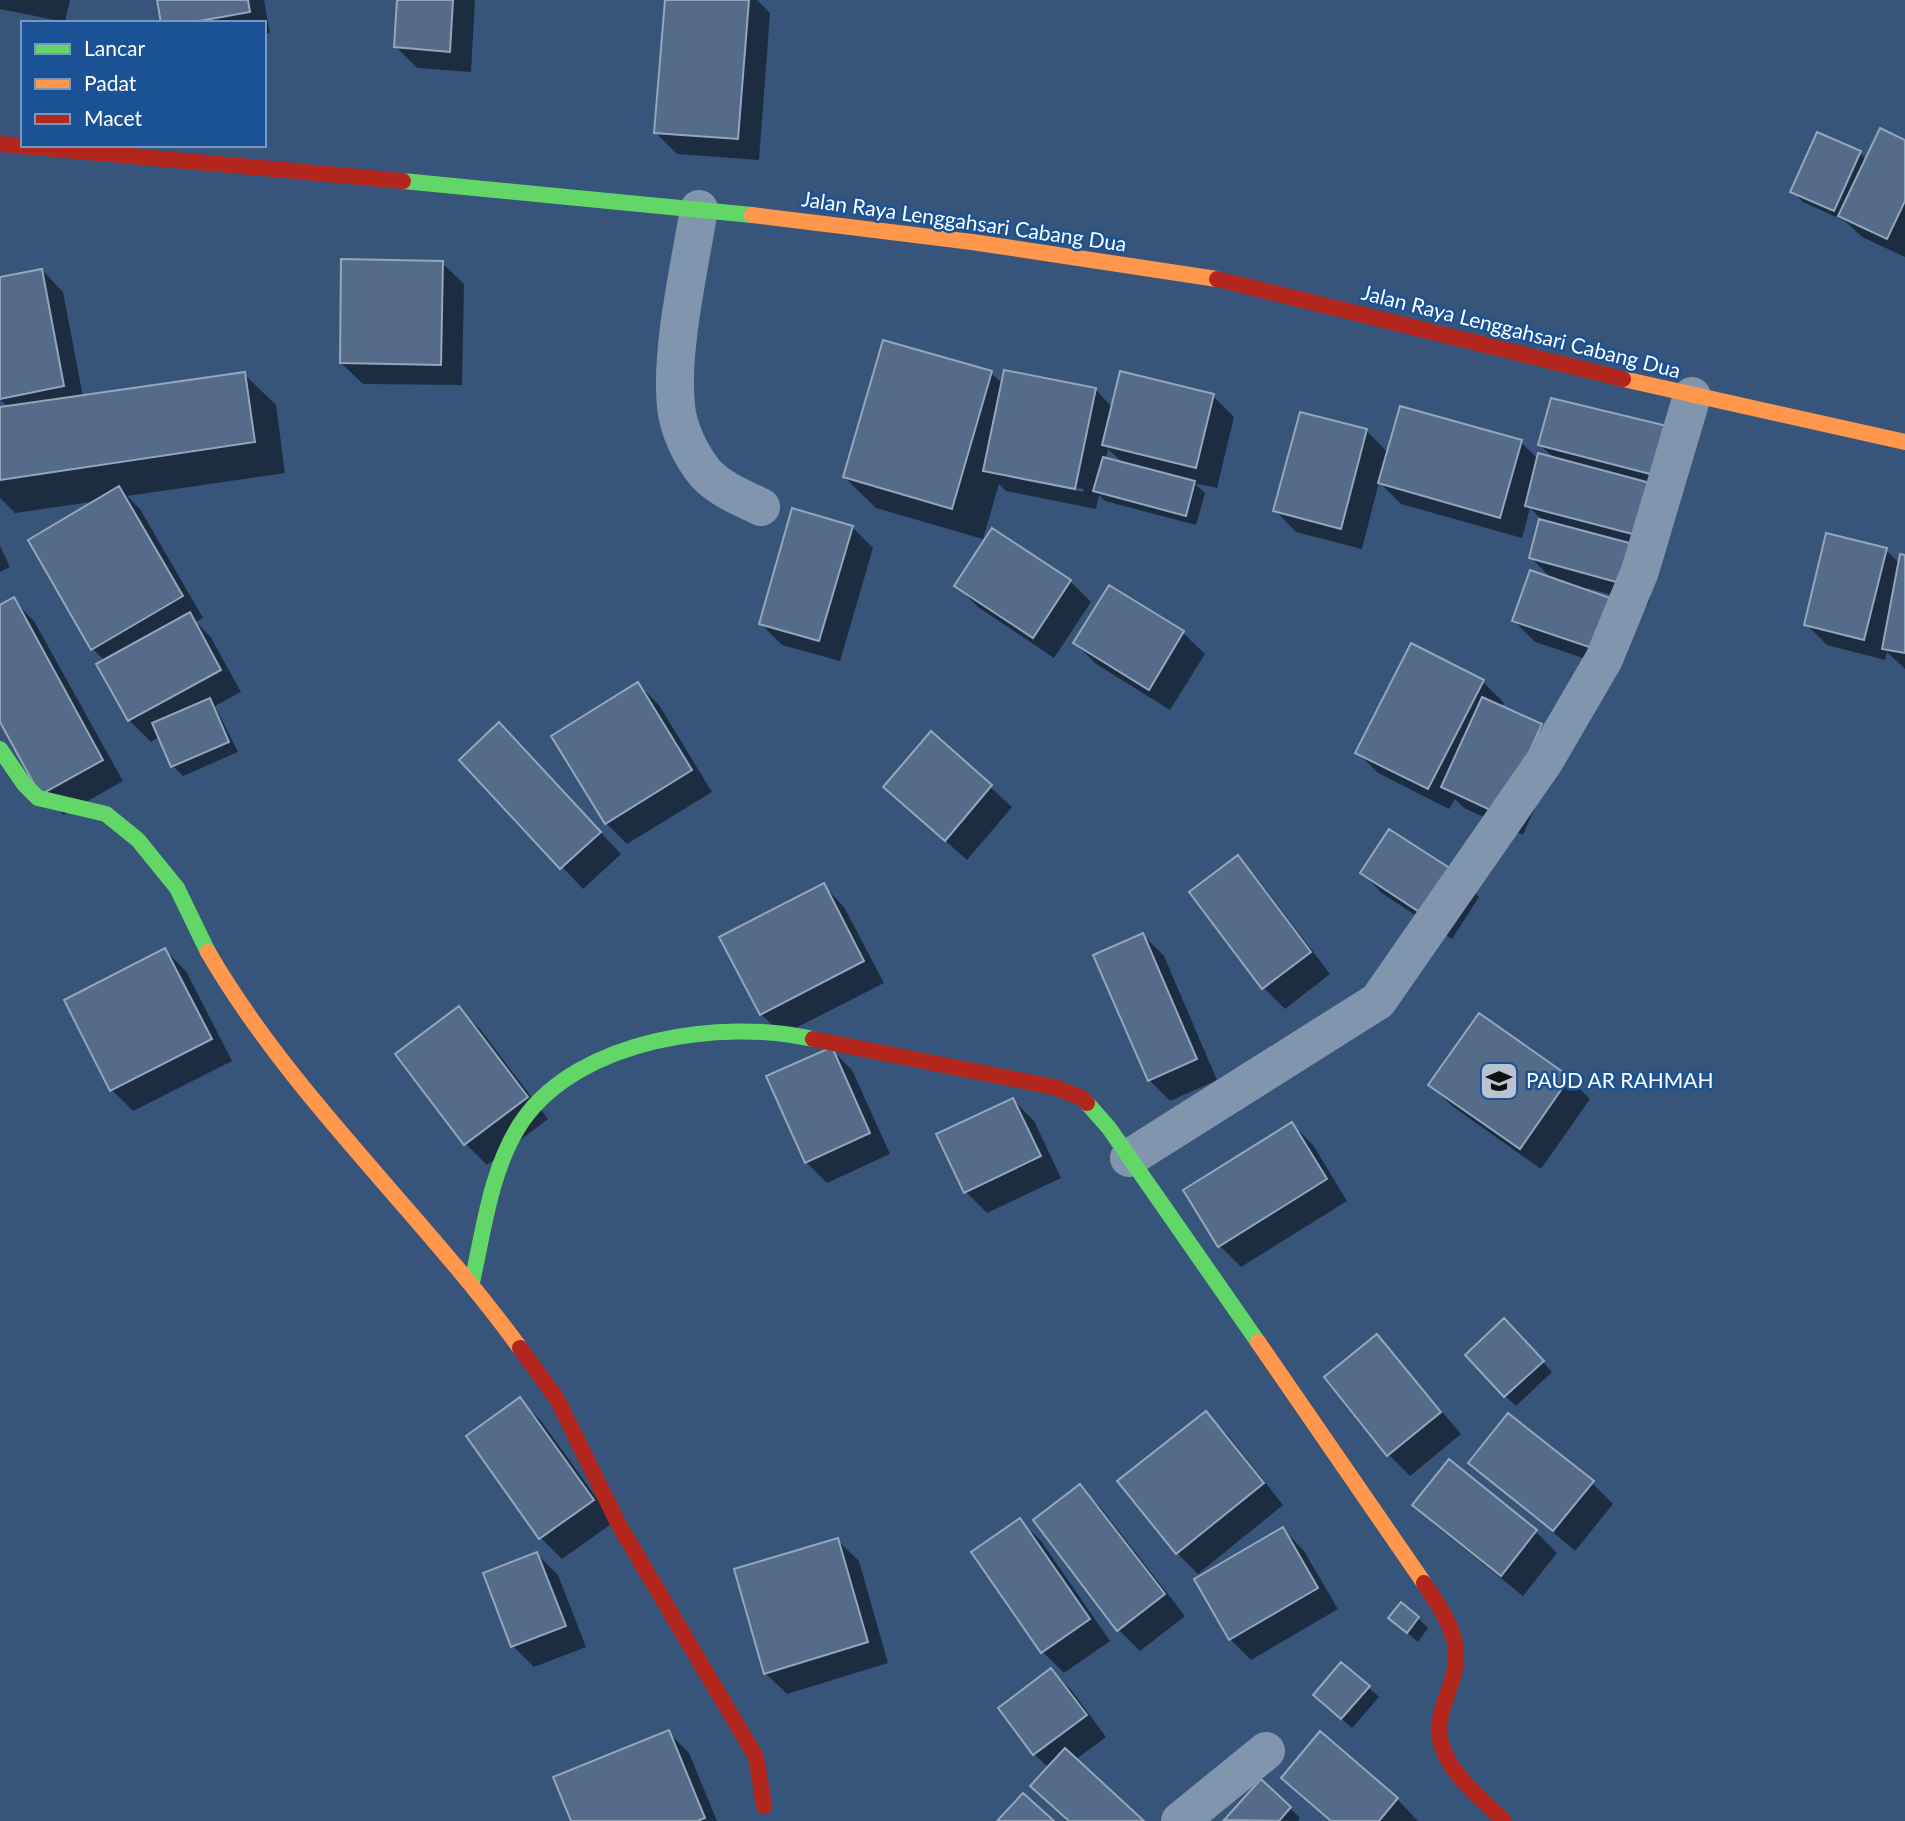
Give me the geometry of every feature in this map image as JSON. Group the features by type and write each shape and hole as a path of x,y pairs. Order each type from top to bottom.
{"street":[{"name":"Jalan Raya Lenggahsari Cabang Dua","path":"0,144 21,146"},
{"name":"Jalan Raya Lenggahsari Cabang Dua","path":"32,147 699,209 972,242 1225,280 1692,396 1905,442"},
{"path":"699,209 677,359 676,407 690,451 708,475 725,489 761,508"},
{"path":"1129,1158 1378,1001 1544,762 1604,659 1640,571 1692,396"},
{"path":"0,749 24,784 38,798 106,814 138,840 177,888 198,934 234,996 286,1068 472,1282 557,1399 619,1525 755,1757 764,1806"},
{"path":"472,1282 497,1180 511,1143 535,1104 564,1081 602,1059 636,1047 705,1032 773,1032 1068,1091 1082,1098 1096,1112 1129,1158 1416,1570 1444,1617 1454,1640 1456,1662 1439,1719 1439,1737 1456,1770 1504,1821"},
{"path":"1180,1821 1266,1751"}],"building":[{"path":"157,0 248,0 250,12 199,21 161,21"},
{"path":"397,0 453,0 450,52 394,47"},
{"path":"665,0 749,0 738,139 654,133"},
{"path":"1880,128 1905,140 1905,201 1887,239 1838,216"},
{"path":"1817,132 1861,151 1834,211 1790,192"},
{"path":"341,259 443,261 441,365 340,363"},
{"path":"42,269 64,386 0,399 0,277"},
{"path":"883,340 992,371 952,509 843,477"},
{"path":"1004,370 1096,388 1075,489 983,471"},
{"path":"1120,371 1214,394 1196,468 1102,445"},
{"path":"245,372 255,442 0,480 0,407"},
{"path":"1551,398 1667,426 1654,475 1538,445"},
{"path":"1400,406 1522,440 1500,518 1378,483"},
{"path":"1300,412 1367,429 1341,529 1273,511"},
{"path":"1538,453 1654,484 1640,536 1525,506"},
{"path":"1103,457 1195,481 1186,516 1093,491"},
{"path":"119,486 183,596 91,650 28,540"},
{"path":"792,508 853,526 819,641 759,624"},
{"path":"1539,519 1637,545 1627,585 1529,558"},
{"path":"992,528 1071,580 1033,638 954,586"},
{"path":"1826,533 1887,548 1864,640 1804,625"},
{"path":"1900,554 1905,555 1905,653 1882,649"},
{"path":"1530,570 1616,600 1598,650 1512,621"},
{"path":"1109,585 1184,631 1149,690 1073,643"},
{"path":"14,597 103,760 40,795 0,722 0,605"},
{"path":"190,612 221,670 128,721 96,664"},
{"path":"1411,643 1484,680 1428,789 1355,753"},
{"path":"638,682 692,770 605,824 551,736"},
{"path":"1482,697 1542,724 1501,815 1441,787"},
{"path":"210,698 229,742 171,767 152,723"},
{"path":"499,722 601,832 560,869 459,760"},
{"path":"931,731 992,785 945,841 883,787"},
{"path":"1389,829 1459,874 1430,919 1360,873"},
{"path":"1238,855 1311,952 1262,989 1189,892"},
{"path":"824,883 864,961 760,1015 719,937"},
{"path":"1143,933 1197,1059 1148,1081 1093,955"},
{"path":"165,948 212,1039 110,1091 64,1000"},
{"path":"459,1006 528,1097 464,1145 395,1054"},
{"name":"PAUD AR RAHMAH","path":"1479,1013 1570,1077 1520,1149 1428,1085"},
{"path":"832,1047 870,1133 805,1163 766,1076"},
{"path":"1013,1098 1041,1156 964,1193 936,1134"},
{"path":"1292,1122 1327,1179 1218,1247 1183,1190"},
{"path":"1504,1318 1544,1361 1504,1397 1465,1355"},
{"path":"1377,1334 1441,1412 1387,1456 1324,1377"},
{"path":"520,1397 594,1500 539,1539 466,1436"},
{"path":"1206,1411 1264,1483 1176,1554 1117,1481"},
{"path":"1508,1413 1594,1481 1553,1531 1468,1463"},
{"path":"1449,1459 1537,1530 1501,1576 1412,1505"},
{"path":"1080,1484 1165,1594 1117,1631 1033,1520"},
{"path":"1020,1518 1090,1619 1041,1653 971,1552"},
{"path":"1283,1527 1318,1588 1229,1640 1194,1579"},
{"path":"838,1538 868,1642 764,1674 734,1569"},
{"path":"537,1552 566,1626 511,1647 483,1573"},
{"path":"1401,1602 1419,1617 1407,1633 1388,1618"},
{"path":"1341,1662 1370,1686 1341,1719 1313,1695"},
{"path":"1051,1668 1087,1715 1033,1755 998,1708"},
{"path":"669,1730 705,1818 697,1821 571,1821 553,1777"},
{"path":"1320,1731 1398,1798 1379,1821 1331,1821 1281,1778"},
{"path":"1065,1748 1144,1821 1069,1821 1030,1786"},
{"path":"1261,1779 1291,1807 1279,1821 1224,1820"},
{"path":"1023,1793 1054,1821 997,1821"}],"traffic: fast":[{"path":"403,181 752,215"},
{"path":"0,749 24,784 38,798 106,814 138,840 177,888 208,952"},
{"path":"472,1282 490,1198 503,1157 523,1120 548,1092 580,1070 616,1053 655,1041 737,1031 777,1033 813,1039"},
{"path":"1087,1103 1109,1128 1258,1342"}],"traffic: slow":[{"path":"752,215 972,242 1217,279"},
{"path":"1623,379 1905,442"},
{"path":"208,952 242,1005 318,1106 482,1298 520,1348"},
{"path":"1258,1342 1424,1583"}],"traffic: jam":[{"path":"0,144 21,146"},
{"path":"33,147 403,181"},
{"path":"1217,279 1623,379"},
{"path":"813,1039 1054,1087 1082,1098 1087,1103"},
{"path":"520,1348 557,1399 619,1525 756,1757 764,1806"},
{"path":"1424,1583 1448,1624 1456,1651 1456,1663 1440,1722 1442,1746 1460,1778 1504,1821"}],"place":[{"name":"PAUD AR RAHMAH","path":"1499,1081"}]}
